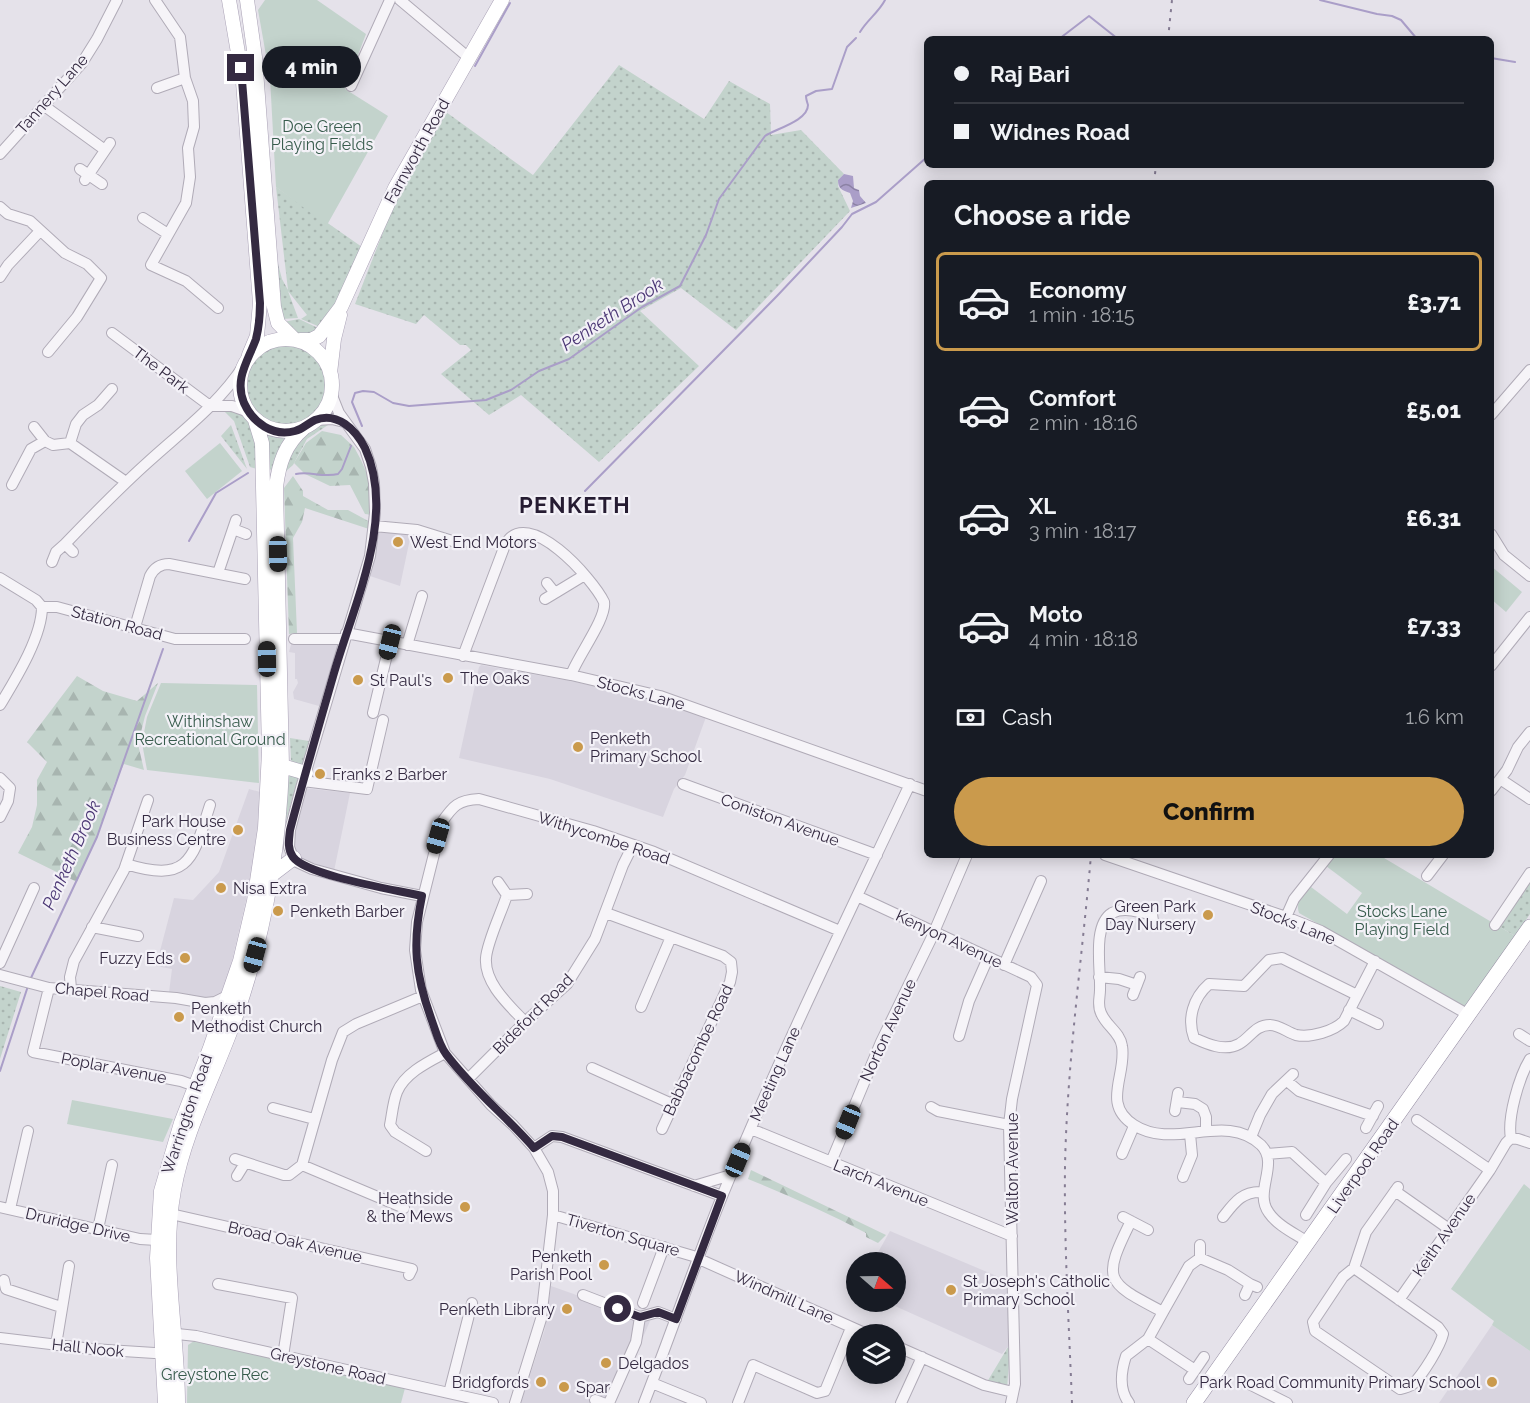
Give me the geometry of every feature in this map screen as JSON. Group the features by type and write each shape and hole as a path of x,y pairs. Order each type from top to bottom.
{"highway":[{"name":"Liverpool Road","path":"1194,1403 1469,1015 1525,944 1530,927"}],"main road":[{"path":"230,0 243,82 260,303 256,336 246,360 241,392 262,443 268,745 267,870"},
{"path":"247,0 255,57 274,307 278,323 297,340"},
{"name":"Farnworth Road","path":"297,340 311,340 320,336 341,307 395,188 502,0"},
{"name":"Farnworth Road","path":"330,374 341,307"},
{"path":"246,360 262,343 269,340 285,338 313,346 326,363 330,374 331,393 325,408 286,448 278,470 276,487 282,766 281,798 267,870"},
{"path":"252,416 261,425 274,431 290,432 310,424"},
{"path":"282,766 304,777"},
{"path":"267,870 294,858"},
{"name":"Warrington Road","path":"169,1333 157,1240 161,1191 167,1164 229,995 267,870"},
{"name":"Warrington Road","path":"178,1403 169,1333 171,1214 174,1190 188,1142 240,1006 260,934 267,870"},
{"name":"Warrington Road","path":"165,1403 170,1354"}],"street":[{"name":"Tannery Lane","path":"0,154 90,52 117,0"},
{"path":"155,0 180,37 185,78 193,101 194,127 188,148 190,177 186,203 151,265 186,281 218,308"},
{"path":"351,86 390,0"},
{"path":"400,0 469,58"},
{"path":"157,88 185,78"},
{"path":"43,105 107,147 85,175 102,183"},
{"path":"0,207 8,214 30,221 64,254 87,264 101,278 77,317 48,352"},
{"path":"143,218 168,234"},
{"path":"0,277 8,265 40,231"},
{"name":"The Park","path":"112,333 210,406"},
{"path":"52,562 56,552 126,482 210,406 230,384 246,360"},
{"path":"1494,412 1530,370"},
{"path":"70,443 76,424 112,389"},
{"path":"331,393 344,422 357,435 365,449 374,483 374,526 370,556 304,777 290,830 289,847 294,858 302,865 312,869 381,888 422,896 415,950 423,996 445,1053 491,1105 534,1148 544,1162 551,1181 553,1215 541,1319 515,1403"},
{"path":"210,406 232,406 252,416"},
{"path":"310,424 332,419 344,422"},
{"path":"34,427 45,441 53,445 70,443 126,482"},
{"path":"12,485 31,449 45,441"},
{"path":"218,573 235,525 246,534"},
{"path":"374,526 417,530 462,544"},
{"path":"463,656 505,545 512,536 525,533 556,546 601,597 604,607 601,617 571,675"},
{"path":"1494,539 1504,555 1530,576"},
{"path":"64,544 73,552"},
{"path":"135,627 150,576 157,567 169,564 245,579"},
{"path":"547,583 550,596 583,576"},
{"name":"Station Road","path":"0,578 36,600 42,607 53,606 175,639 247,636"},
{"path":"407,645 423,596"},
{"path":"0,705 28,656 42,607"},
{"path":"1494,662 1530,617"},
{"path":"294,639 345,636"},
{"name":"Stocks Lane","path":"345,636 571,675 672,700 924,790"},
{"path":"373,713 390,642"},
{"path":"304,777 367,789 383,720"},
{"path":"1494,787 1518,747 1530,732"},
{"path":"0,778 10,788 8,801 0,817"},
{"path":"1500,779 1530,799"},
{"name":"Coniston Avenue","path":"683,784 877,855"},
{"name":"Meeting Lane","path":"644,1403 676,1319 696,1257 731,1175 840,931 910,784"},
{"path":"71,990 70,977 74,961 126,864 148,800"},
{"name":"Withycombe Road","path":"422,896 442,822 452,808 464,800 479,800 593,831 654,852 840,931"},
{"path":"126,864 157,872 169,870 184,863 197,846 210,805"},
{"name":"Bideford Road","path":"468,1079 567,984 591,946 633,845"},
{"name":"Norton Avenue","path":"831,1162 881,1042 966,858"},
{"name":"Stocks Lane","path":"1115,858 1321,931 1469,1015"},
{"path":"1286,917 1294,899 1327,858"},
{"path":"1426,876 1441,858"},
{"path":"1495,925 1530,873"},
{"path":"1004,965 1042,881"},
{"path":"498,882 507,895"},
{"path":"0,963 34,888"},
{"path":"507,895 527,894"},
{"path":"507,895 486,959 491,980 500,994 525,1022"},
{"name":"Kenyon Avenue","path":"857,896 1030,977 1037,985"},
{"path":"1153,921 1152,914 1120,909 1105,918 1100,940 1100,1011 1107,1023 1116,1031 1123,1050 1124,1059 1117,1080 1117,1101 1122,1114 1134,1126 1161,1134 1190,1134 1225,1129 1242,1132 1251,1137 1262,1146 1267,1154 1268,1173 1262,1191 1264,1205 1271,1216 1309,1243"},
{"name":"Babbacombe Road","path":"606,913 723,956 731,962 730,982 662,1129"},
{"path":"92,927 138,936"},
{"path":"641,1007 671,937"},
{"path":"958,1036 969,1001 988,958"},
{"path":"1357,995 1282,958 1269,960 1244,986 1209,984 1200,992 1189,1026 1194,1038 1213,1046 1224,1047 1238,1045 1258,1028 1265,1026 1272,1025 1297,1035 1308,1035 1337,1028 1344,1021 1375,961"},
{"name":"Chapel Road","path":"0,975 49,988 176,998 205,1003 215,1002 229,995"},
{"path":"1099,978 1119,979 1137,986"},
{"name":"Walton Avenue","path":"1012,1398 1013,1284 1009,1125 1012,1099 1037,985"},
{"name":"Poplar Avenue","path":"49,988 33,1052 181,1081 195,1086"},
{"path":"237,1176 240,1161 284,1175 289,1175 302,1165 342,1032 423,996"},
{"name":"Chapel Road","path":"205,1003 222,1014"},
{"path":"222,1014 240,1006"},
{"path":"1349,1010 1378,1024"},
{"path":"1519,1034 1530,1041"},
{"path":"426,1151 395,1132 390,1125 397,1093 402,1083 417,1068 445,1053"},
{"path":"1530,1059 1521,1079 1508,1126 1511,1138 1530,1143"},
{"path":"592,1068 672,1104"},
{"path":"1251,1137 1272,1094 1290,1077 1299,1091 1375,1111 1366,1128"},
{"path":"1177,1102 1195,1104 1203,1109 1206,1117 1206,1131"},
{"path":"931,1107 938,1111 1009,1125"},
{"path":"273,1108 314,1119"},
{"path":"1417,1120 1490,1170"},
{"path":"1122,1154 1134,1126"},
{"name":"Larch Avenue","path":"751,1129 1012,1236"},
{"path":"5,1208 28,1131"},
{"path":"1183,1177 1192,1155 1190,1134"},
{"path":"534,1148 552,1136 562,1137 722,1196"},
{"name":"Keith Avenue","path":"1399,1300 1511,1138"},
{"path":"1267,1154 1292,1152 1326,1183"},
{"path":"1306,1215 1326,1183 1346,1159"},
{"path":"98,1229 111,1165"},
{"path":"302,1165 404,1208"},
{"path":"693,1186 731,1175"},
{"path":"1354,1268 1438,1327 1443,1334 1440,1343 1414,1383 1406,1388 1400,1389 1316,1331 1313,1322 1342,1277 1354,1268 1366,1232 1396,1189 1449,1229"},
{"path":"1224,1218 1235,1201 1249,1192 1262,1191"},
{"name":"Druridge Drive","path":"5,1208 140,1239 157,1240"},
{"name":"Broad Oak Avenue","path":"171,1214 412,1269 410,1275"},
{"name":"Tiverton Square","path":"553,1215 696,1257"},
{"path":"1148,1230 1127,1219 1114,1258 1114,1276 1124,1291 1163,1312"},
{"path":"1200,1245 1200,1258"},
{"path":"643,1303 664,1247"},
{"name":"Windmill Lane","path":"696,1257 846,1326"},
{"path":"1130,1403 1123,1389 1122,1366 1126,1356 1148,1340 1189,1266 1200,1258"},
{"path":"1200,1258 1228,1270 1253,1286 1245,1295"},
{"path":"56,1345 69,1266"},
{"path":"4,1280 6,1289 61,1307"},
{"path":"218,1284 292,1298 283,1356"},
{"path":"583,1295 598,1296 640,1317 658,1312 676,1319"},
{"path":"449,1393 472,1303"},
{"path":"609,1403 636,1342 640,1317"},
{"name":"Greystone Road","path":"169,1333 196,1336 449,1393 465,1400 493,1403"},
{"name":"Hall Nook","path":"0,1338 170,1354"},
{"path":"742,1360 817,1392 825,1390 846,1340"},
{"path":"1148,1340 1192,1375 1204,1358"},
{"path":"906,1350 1012,1398"},
{"path":"901,1403 922,1357"},
{"path":"738,1403 753,1365"},
{"path":"652,1383 701,1403"},
{"path":"1251,1385 1287,1403"}],"shaded area":[{"path":"379,521 411,534 400,586 370,576 376,553"},
{"path":"292,641 340,644 319,706 294,699 293,692 298,683 295,679 295,653 289,652"},
{"name":"Penketh Primary School","path":"481,665 576,682 646,698 706,717 685,775 674,789 663,817 550,779 459,758"},
{"path":"303,788 350,793 333,876 305,868 290,845"},
{"path":"249,789 260,792 256,857 222,1004 217,1007 168,1000 172,969 156,966 174,898 193,900 219,872"},
{"name":"St Joseph's Catholic Primary School","path":"890,1231 1006,1280 1011,1343 1002,1354 906,1311 906,1252 878,1252"},
{"path":"551,1286 650,1321 615,1403 521,1403 545,1329"},
{"name":"Park Road Community Primary School","path":"1492,1325 1530,1351 1530,1403 1439,1403"}],"green space":[{"name":"Doe Green Playing Fields","path":"265,0 317,0 366,34 345,89 388,116 327,225 276,187 270,78 258,10"},
{"path":"619,65 704,119 729,81 770,104 771,135 801,130 844,174 838,180 838,186 850,211 736,330 681,288 640,311 699,366 599,462 521,395 489,415 441,374 471,350 466,345 460,345 424,315 416,324 355,304 394,204 446,112 533,175"},
{"path":"276,187 362,247 347,277 345,288 320,327 301,319 307,315 288,291 298,318 282,319 280,314 277,260 282,279 288,290"},
{"path":"299,319 320,330 304,335 292,330 283,322"},
{"path":"285,343 303,348 316,358 323,371 326,386 323,401 316,414 303,423 286,427 269,424 257,414 249,401 246,386 248,371 255,357 267,347"},
{"path":"222,409 243,415 249,421 257,448 257,469 250,467 234,421"},
{"path":"321,423 331,423 307,439 293,465 285,472 284,464 303,434"},
{"path":"231,425 247,469 221,436"},
{"path":"322,431 341,435 354,447 372,485 373,515 365,514 350,485 330,486 305,474 294,463 306,443"},
{"path":"265,433 286,439 274,470 266,469"},
{"path":"220,443 242,471 207,499 185,471"},
{"path":"293,476 303,491 303,496 328,510 348,510 372,523 369,529 305,508 302,522 293,538 297,633 289,634 284,488"},
{"path":"1494,569 1522,592 1506,612 1494,602"},
{"path":"77,676 103,691 137,701 158,683 145,716 138,744 144,770 124,764 115,782 97,837 77,882 18,853 32,827 37,805 37,780 47,762 27,742"},
{"name":"Withinshaw Recreational Ground","path":"161,683 257,685 259,783 147,770 142,743 147,717"},
{"path":"290,738 309,741 303,763 300,765 294,764 291,760"},
{"path":"289,774 298,778 285,824 286,783"},
{"name":"Stocks Lane Playing Field","path":"1333,858 1384,858 1515,936 1464,1007 1299,913 1299,902 1311,887 1347,914 1362,893 1326,866"},
{"path":"1530,881 1530,914 1515,936 1500,927"},
{"path":"0,986 21,992 0,1059"},
{"path":"72,1100 173,1119 163,1142 67,1124"},
{"path":"751,1170 886,1235 878,1243 866,1237 866,1233 837,1218 748,1179"},
{"path":"1524,1184 1530,1189 1530,1351 1492,1325 1494,1321 1451,1289"},
{"name":"Greystone Rec","path":"194,1341 405,1388 401,1403 187,1403 188,1345"},
{"path":"1008,1347 1010,1350 1007,1389 987,1382"}],"water":[{"path":"844,174 853,176 854,188 859,190 860,196 866,203 851,208 853,201 850,193 841,189 838,183"}],"waterway":[{"name":"Penketh Brook","path":"860,32 885,0"},
{"name":"Penketh Brook","path":"1320,0 1392,16 1401,20 1414,36"},
{"path":"475,66 510,3"},
{"path":"1063,36 1089,16 1114,36"},
{"name":"Penketh Brook","path":"362,426 352,402 355,393 374,392 393,403 409,406 486,400 511,390 539,371 569,359 642,307 680,286 706,235 719,199 765,136 803,116 808,105 806,96 816,91 832,89 847,47 856,38"},
{"name":"Penketh Brook","path":"1494,58 1515,62"},
{"path":"585,491 777,296 852,214 876,202 924,160"},
{"name":"Penketh Brook","path":"296,474 338,474 351,446"},
{"name":"Penketh Brook","path":"189,541 216,493 248,473"},
{"name":"Penketh Brook","path":"30,980 97,837 163,649"},
{"name":"Penketh Brook","path":"0,1071 28,986"}],"railway":[{"path":"1168,36 1172,0"},
{"path":"1154,180 1156,168"},
{"path":"1072,1403 1065,1226 1066,1128 1091,858"}],"place":[{"name":"West End Motors","path":"398,542"},
{"name":"The Oaks","path":"448,678"},
{"name":"St Paul's","path":"358,680"},
{"name":"Penketh Primary School","path":"578,747"},
{"name":"Franks 2 Barber","path":"320,774"},
{"name":"Park House Business Centre","path":"238,830"},
{"name":"Nisa Extra","path":"221,888"},
{"name":"Penketh Barber","path":"278,911"},
{"name":"Green Park Day Nursery","path":"1208,915"},
{"name":"Fuzzy Eds","path":"185,958"},
{"name":"Penketh Methodist Church","path":"179,1017"},
{"name":"Heathside & the Mews","path":"465,1207"},
{"name":"Penketh Parish Pool","path":"604,1265"},
{"name":"St Joseph's Catholic Primary School","path":"951,1290"},
{"name":"Penketh Library","path":"567,1309"},
{"name":"Delgados","path":"606,1363"},
{"name":"Bridgfords","path":"541,1382"},
{"name":"Park Road Community Primary School","path":"1492,1382"},
{"name":"Spar","path":"564,1387"}],"district":[{"name":"PENKETH","path":"575,505"}],"route":[{"path":"241,68 248,132 260,303 256,336 241,375 241,392 245,405 255,420 274,431 290,432 316,420 336,419 344,422 357,435 365,449 374,483 375,513 370,556 290,830 288,840 290,851 297,862 312,869 381,888 422,896 415,950 421,990 445,1053 491,1105 534,1148 552,1136 562,1137 722,1196 676,1319 658,1312 640,1317 618,1309"}]}
